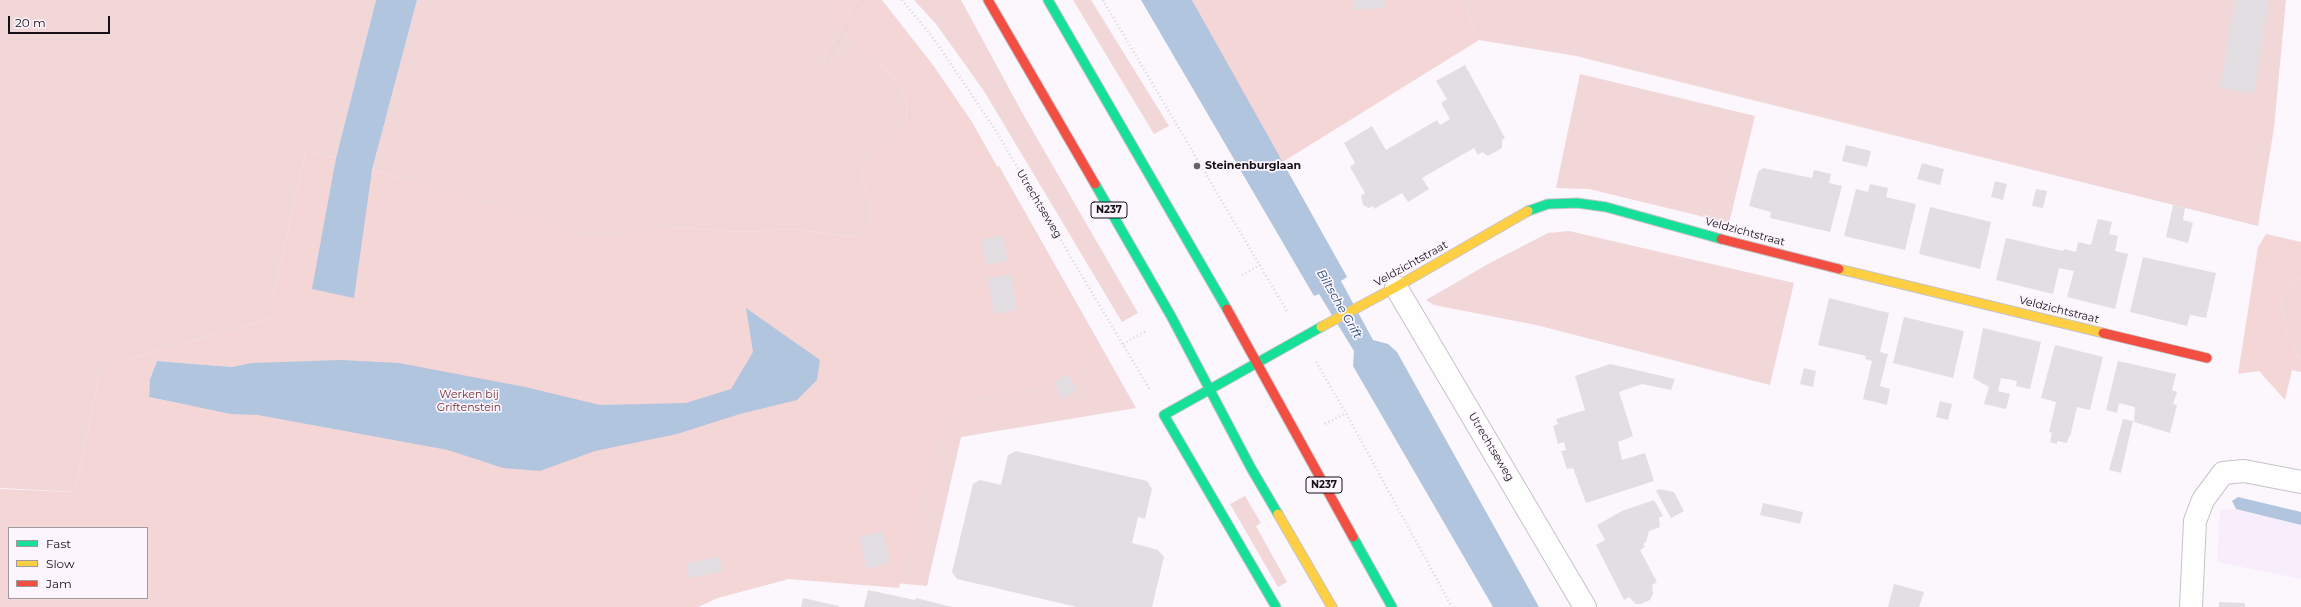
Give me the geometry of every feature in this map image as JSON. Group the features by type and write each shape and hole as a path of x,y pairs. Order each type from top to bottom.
{"main road":[{"name":"N237","path":"988,0 1171,316 1251,468 1332,607"},
{"name":"N237","path":"1048,0 1256,364 1392,607"},
{"name":"Veldzichtstraat","path":"1302,337 1396,287 1529,210 1548,204 1577,203 1606,208 1746,246 2207,358"},
{"path":"1276,607 1164,415 1302,337"}],"street":[{"name":"Utrechtseweg","path":"1396,287 1585,607"},
{"path":"2191,607 2195,521 2203,500 2223,473 2244,471 2301,482"}],"path":[{"path":"828,59 863,0"},
{"name":"Utrechtseweg","path":"902,0 939,45 994,128 1134,360 1164,415"},
{"path":"1103,0 1346,413 1452,607"}],"shaded area":[{"name":"Werken bij Griftenstein","path":"835,0 882,0 933,65 972,122 1102,352 1071,382 982,396 965,401 949,419 935,446 921,496 899,588 789,579 718,598 698,607 0,607 0,489 75,492 99,376 107,365 273,318 273,297 306,151 336,158 312,289 354,298 372,170 530,216 580,235 605,238 664,227 744,232 792,229 853,237 864,234 870,223 871,209 861,177 864,167 877,150 898,133 906,119 907,106 902,91 891,74 852,42 836,23 834,7","holes":["746,309 797,400 740,414 677,434 595,451 540,471 503,468 448,450 258,415 231,414 149,397 150,379 157,361 232,367 252,363 341,360 399,363 525,387 600,405 686,403 731,389 753,352"]},
{"path":"1192,0 1462,0 1479,40 1281,163"},
{"path":"2266,234 2301,242 2301,279 2290,285 2282,296 2281,306 2287,331 2301,360 2301,372 2292,370 2285,400 2259,371 2238,374 2258,247"},
{"path":"2236,509 2301,525 2301,579 2217,562 2220,510"}],"green space":[{"path":"0,0 376,0 336,158 306,151 273,297 273,318 107,365 99,376 75,492 0,488"},
{"name":"Werken bij Griftenstein","path":"417,0 835,0 834,7 852,42 891,74 902,91 907,106 906,119 898,134 877,150 864,167 861,177 871,209 870,223 865,234 853,237 792,229 744,232 664,227 859,263 999,166 1136,408 961,437 927,586 791,573 0,607 0,498 76,503 278,328 313,163 420,184 372,170"},
{"path":"914,0 961,0 1023,114 1138,313 1122,322 984,91 936,24"},
{"path":"1073,0 1091,0 1169,126 1154,134"},
{"path":"1462,0 2286,0 2274,128 2258,226 1576,56 1479,40"},
{"path":"1580,74 1755,116 1729,223 1589,189 1556,188"},
{"path":"1569,231 1794,283 1770,385 1536,325 1434,305 1426,300 1488,264 1548,233"},
{"path":"2301,279 2301,360 2287,331 2281,306 2282,296 2290,285"},
{"path":"1245,496 1261,523 1256,526 1287,582 1278,587 1230,504"}],"water":[{"path":"376,0 417,0 372,170 354,298 312,289 336,158"},
{"name":"Biltsche Grift","path":"1141,0 1192,0 1347,277 1341,281 1373,340 1388,344 1397,352 1539,607 1493,607 1353,366 1354,351 1319,294 1314,296"},
{"path":"746,308 820,360 817,380 797,400 740,414 677,434 595,451 540,471 503,468 448,450 258,415 231,414 149,397 150,379 157,361 232,367 252,363 341,360 399,363 525,387 600,405 686,403 731,389 753,352"},
{"path":"2238,497 2301,512 2301,525 2236,509 2232,501"}],"building":[{"path":"1353,0 1384,0 1385,8 1354,10"},
{"path":"2235,0 2269,0 2254,94 2220,88"},
{"path":"1465,65 1505,138 1502,140 1502,148 1488,156 1482,152 1478,155 1474,148 1422,178 1429,189 1408,202 1402,193 1374,209 1373,206 1369,208 1363,205 1361,196 1365,193 1350,167 1355,163 1344,143 1372,126 1386,150 1437,120 1440,125 1450,119 1441,103 1447,99 1436,81"},
{"path":"1846,145 1871,151 1867,167 1842,161"},
{"path":"1922,163 1944,169 1940,185 1917,179"},
{"path":"1763,168 1812,178 1814,170 1831,174 1829,183 1842,186 1830,232 1770,218 1771,212 1749,206 1758,172"},
{"path":"1995,181 2007,184 2003,200 1991,197"},
{"path":"1870,184 1888,188 1886,197 1916,204 1905,250 1844,236 1856,189 1868,192"},
{"path":"2036,189 2047,191 2043,208 2032,206"},
{"path":"2173,205 2185,208 2183,220 2193,223 2188,243 2166,237"},
{"path":"1930,207 1991,222 1980,269 1919,254"},
{"path":"2098,219 2112,222 2109,234 2118,236 2115,251 2128,254 2115,309 2067,297 2074,271 2059,268 2053,294 1996,280 2006,238 2063,251 2064,249 2076,252 2078,242 2091,245"},
{"path":"1003,235 1008,261 986,265 981,240"},
{"path":"2143,257 2216,273 2206,318 2190,315 2187,326 2130,312"},
{"path":"1011,274 1017,310 994,314 987,278"},
{"path":"1829,298 1889,313 1880,352 1888,354 1880,386 1890,389 1887,405 1863,399 1872,361 1865,359 1866,356 1818,345"},
{"path":"1904,317 1964,331 1953,378 1893,363"},
{"path":"1983,328 2041,342 2030,389 2016,386 2017,381 2001,378 1998,391 2010,394 2006,409 1984,404 1989,387 1973,378"},
{"path":"2055,345 2103,357 2090,410 2077,407 2070,437 2069,436 2067,443 2057,441 2057,444 2050,442 2052,433 2049,432 2056,402 2041,398"},
{"path":"2118,361 2176,374 2172,390 2177,392 2173,404 2177,405 2170,433 2134,422 2135,407 2119,403 2117,413 2106,410"},
{"path":"1610,364 1675,379 1671,390 1642,384 1619,392 1633,436 1618,442 1622,460 1645,453 1654,481 1586,503 1573,468 1567,469 1561,451 1566,450 1564,442 1558,444 1553,426 1558,424 1556,419 1585,410 1575,376"},
{"path":"1804,368 1816,371 1813,387 1800,384"},
{"path":"1068,374 1077,391 1062,399 1054,382"},
{"path":"1940,401 1952,404 1948,420 1936,417"},
{"path":"2123,419 2133,421 2121,473 2109,470"},
{"path":"1016,451 1147,481 1152,489 1145,519 1138,517 1132,543 1158,550 1164,557 1152,607 1077,607 957,579 952,572 973,484 980,480 1001,485 1008,455"},
{"path":"1659,489 1674,492 1684,511 1671,518 1656,491"},
{"path":"1654,500 1663,516 1659,518 1660,527 1649,531 1646,542 1643,544 1645,547 1640,550 1657,582 1652,585 1653,594 1650,600 1641,604 1636,604 1629,597 1624,600 1596,545 1605,540 1597,525 1622,511"},
{"path":"1763,503 1803,512 1800,524 1760,515"},
{"path":"883,531 890,563 867,569 859,537"},
{"path":"719,557 723,571 689,578 686,563"},
{"path":"1894,584 1924,592 1919,607 1888,607"},
{"path":"868,590 915,600 916,598 952,607 864,607"},
{"path":"803,598 839,606 839,607 801,607"},
{"path":"2219,602 2245,603 2245,607 2219,607"}],"traffic: fast":[{"path":"1048,0 1227,309"},
{"path":"1095,184 1171,316 1251,468 1278,514"},
{"path":"1528,211 1548,204 1577,203 1606,207 1721,239"},
{"path":"1276,607 1164,415 1321,327"},
{"path":"1353,537 1392,607"}],"traffic: slow":[{"path":"1321,327 1396,287 1528,211"},
{"path":"1839,269 2103,333"},
{"path":"1278,514 1332,607"}],"traffic: jam":[{"path":"988,0 1095,184"},
{"path":"1721,239 1839,269"},
{"path":"1227,309 1353,537"},
{"path":"2103,333 2207,358"}],"place":[{"name":"Steinenburglaan","path":"1197,166"}]}
